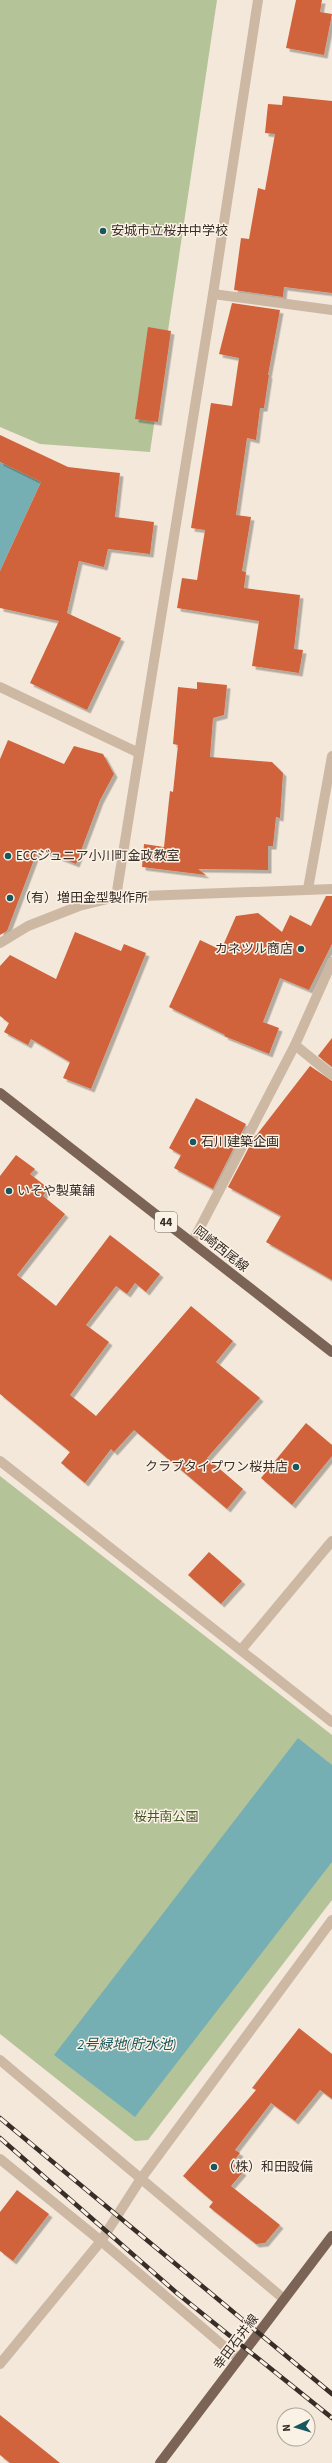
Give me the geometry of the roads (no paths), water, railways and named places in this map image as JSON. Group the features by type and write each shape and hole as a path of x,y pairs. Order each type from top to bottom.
{"main road":[{"name":"岡崎西尾線","path":"0,1093 332,1352"},
{"name":"幸田石井線","path":"160,2463 332,2236"}],"street":[{"path":"116,896 213,294 258,0"},
{"path":"213,294 332,310"},
{"path":"0,687 139,753"},
{"path":"308,889 332,756"},
{"path":"0,943 28,926 79,906 116,896 332,889"},
{"path":"192,1243 295,1045 332,962"},
{"path":"295,1045 332,1075"},
{"path":"0,1461 332,1722"},
{"path":"241,1650 332,1541"},
{"path":"0,2364 102,2241 140,2180 332,1920"},
{"path":"0,2060 140,2180 284,2299"},
{"path":"0,2159 102,2241 239,2359"}],"water":[{"path":"0,462 41,482 0,571"},
{"name":"2号緑地(貯水池)","path":"298,1738 332,1765 332,1862 135,2117 54,2055"}],"railway":[{"path":"0,2118 332,2394"},
{"path":"0,2138 178,2294 332,2418"}],"place":[{"name":"安城市立桜井中学校","path":"103,231"},
{"name":"ECCジュニア小川町金政教室","path":"8,856"},
{"name":"（有）増田金型製作所","path":"10,898"},
{"name":"カネツル商店","path":"301,949"},
{"name":"石川建築企画","path":"193,1142"},
{"name":"いそや製菓舗","path":"9,1191"},
{"name":"クラブタイプワン桜井店","path":"296,1467"},
{"name":"（株）和田設備","path":"214,2167"}],"park label":[{"name":"桜井南公園","path":"166,1817"}]}
